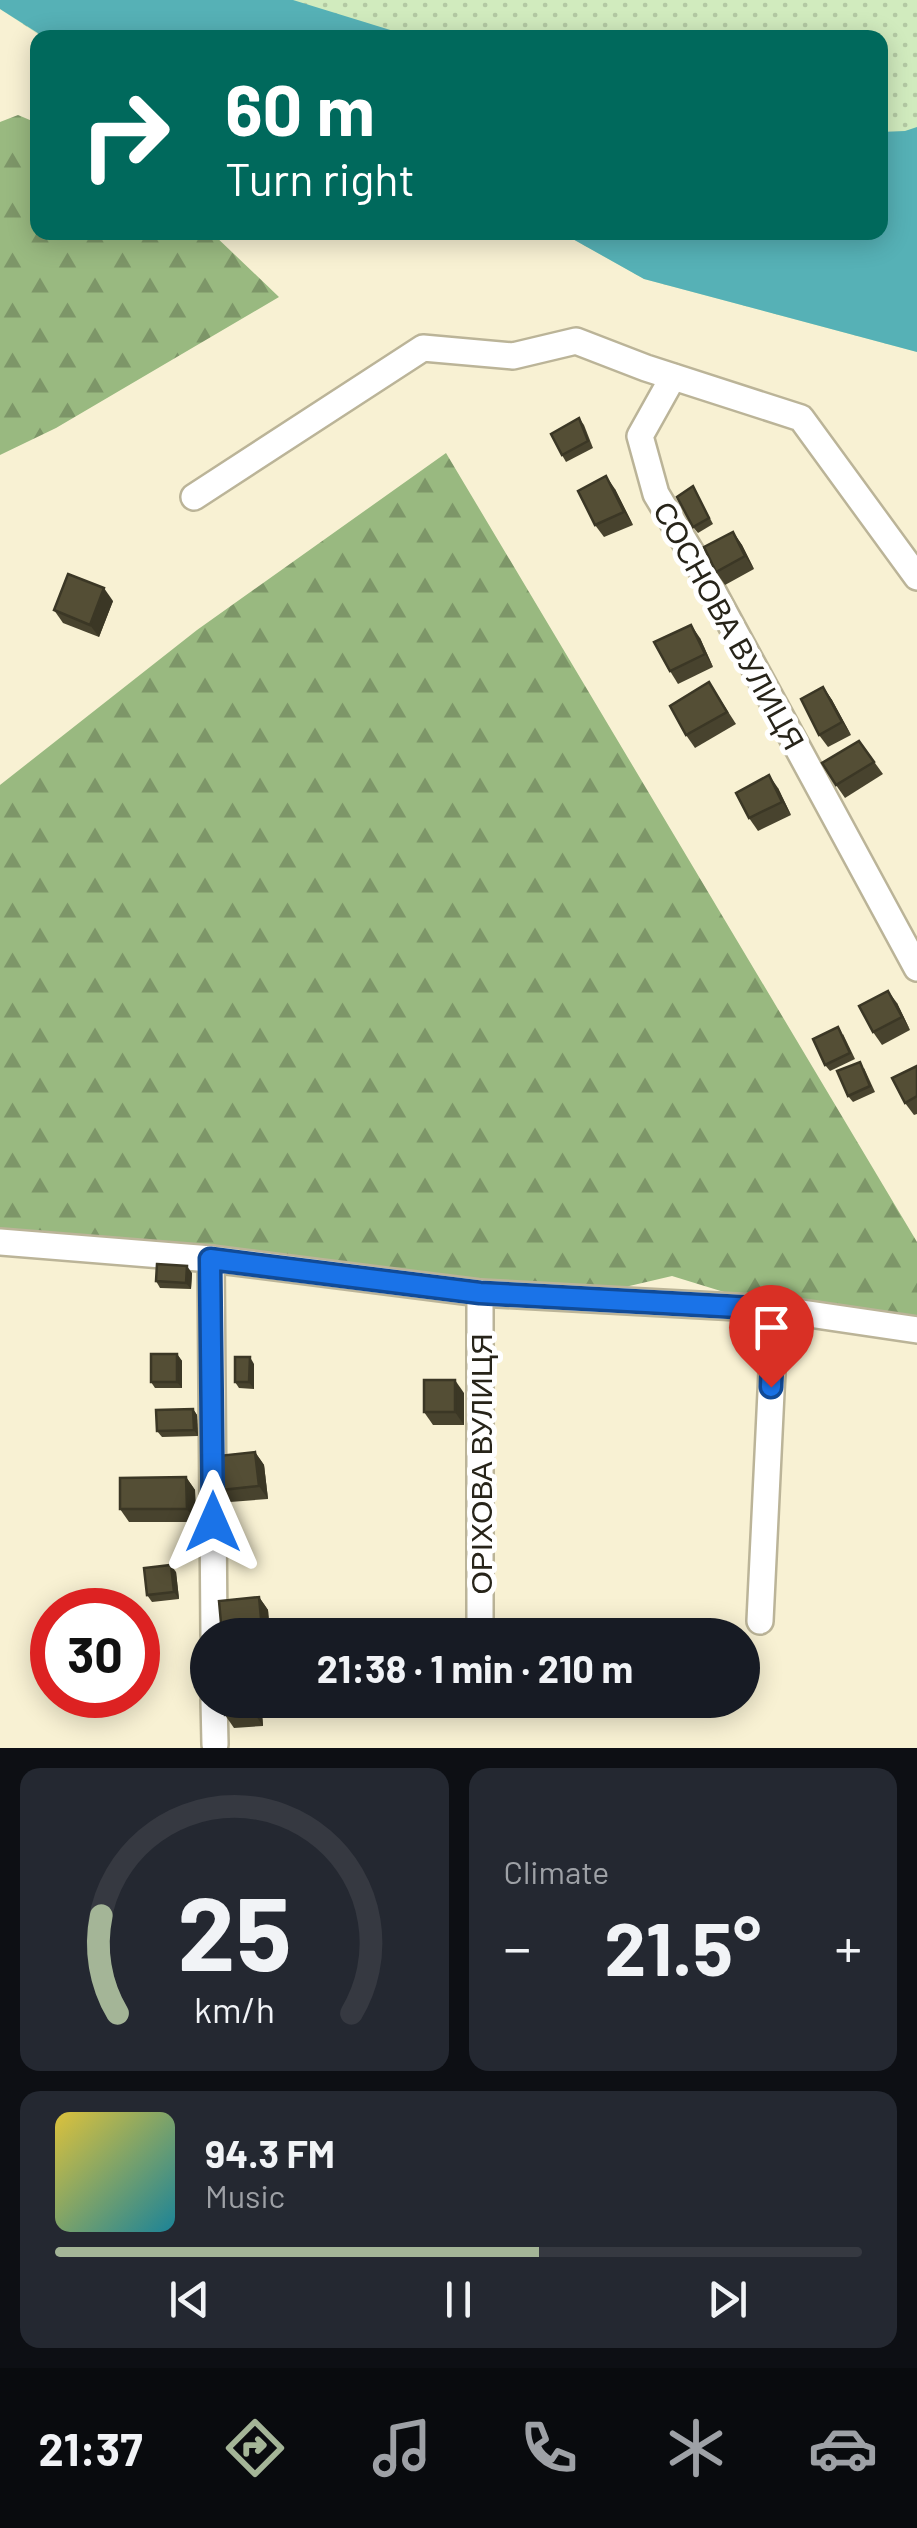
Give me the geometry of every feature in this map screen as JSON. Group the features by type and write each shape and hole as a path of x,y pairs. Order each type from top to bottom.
{"street":[{"path":"194,497 423,348 513,356 576,341 673,378 801,418 917,578"},
{"name":"СОСНОВА ВУЛИЦЯ","path":"673,378 640,436 656,494 698,564 917,968"},
{"path":"0,1242 210,1259 480,1293 774,1309 917,1330"},
{"path":"210,1259 214,1618"},
{"name":"ОРІХОВА ВУЛИЦЯ","path":"480,1293 480,1618"},
{"path":"760,1621 774,1309"},
{"path":"214,1718 215,1744"}],"green space":[{"path":"0,0 917,0 917,352 644,279 574,240 888,240 888,30 32,30 0,9"},
{"path":"18,115 30,120 30,240 219,240 279,297 56,428 0,455 0,122"},
{"path":"446,453 917,1242 917,1323 724,1292 672,1276 608,1291 402,1277 319,1262 0,1228 0,785 197,630"}],"water":[{"path":"0,0 293,0 390,30 33,30 0,9"},
{"path":"917,127 917,352 644,279 574,240 888,240 888,132"}],"building":[{"path":"579,418 588,441 562,455 551,434"},
{"path":"606,476 624,512 595,525 578,491"},
{"path":"693,486 709,518 693,527 677,497"},
{"path":"733,532 745,556 716,572 704,547"},
{"path":"68,574 104,588 90,625 54,610"},
{"path":"691,625 705,654 670,671 654,642"},
{"path":"709,682 727,712 686,735 670,706"},
{"path":"823,687 842,722 819,735 801,699"},
{"path":"859,741 874,762 836,785 822,763"},
{"path":"769,775 782,802 749,818 736,793"},
{"path":"888,991 902,1017 873,1032 859,1006"},
{"path":"838,1027 850,1053 825,1065 813,1039"},
{"path":"860,1062 870,1086 848,1096 837,1071"},
{"path":"917,1066 917,1096 905,1103 892,1078"},
{"path":"157,1264 187,1266 186,1283 156,1281"},
{"path":"151,1354 177,1354 177,1382 151,1382"},
{"path":"235,1357 250,1357 249,1382 235,1382"},
{"path":"424,1380 455,1380 455,1412 424,1412"},
{"path":"193,1409 194,1430 157,1431 156,1410"},
{"path":"255,1452 259,1486 221,1490 218,1456"},
{"path":"186,1477 187,1509 120,1509 120,1478"},
{"path":"171,1565 174,1592 160,1594 160,1588 146,1588 144,1568"},
{"path":"259,1597 261,1618 221,1618 219,1601"}],"route":[{"path":"213,1522 210,1259 480,1293 774,1309 771,1387"}]}
